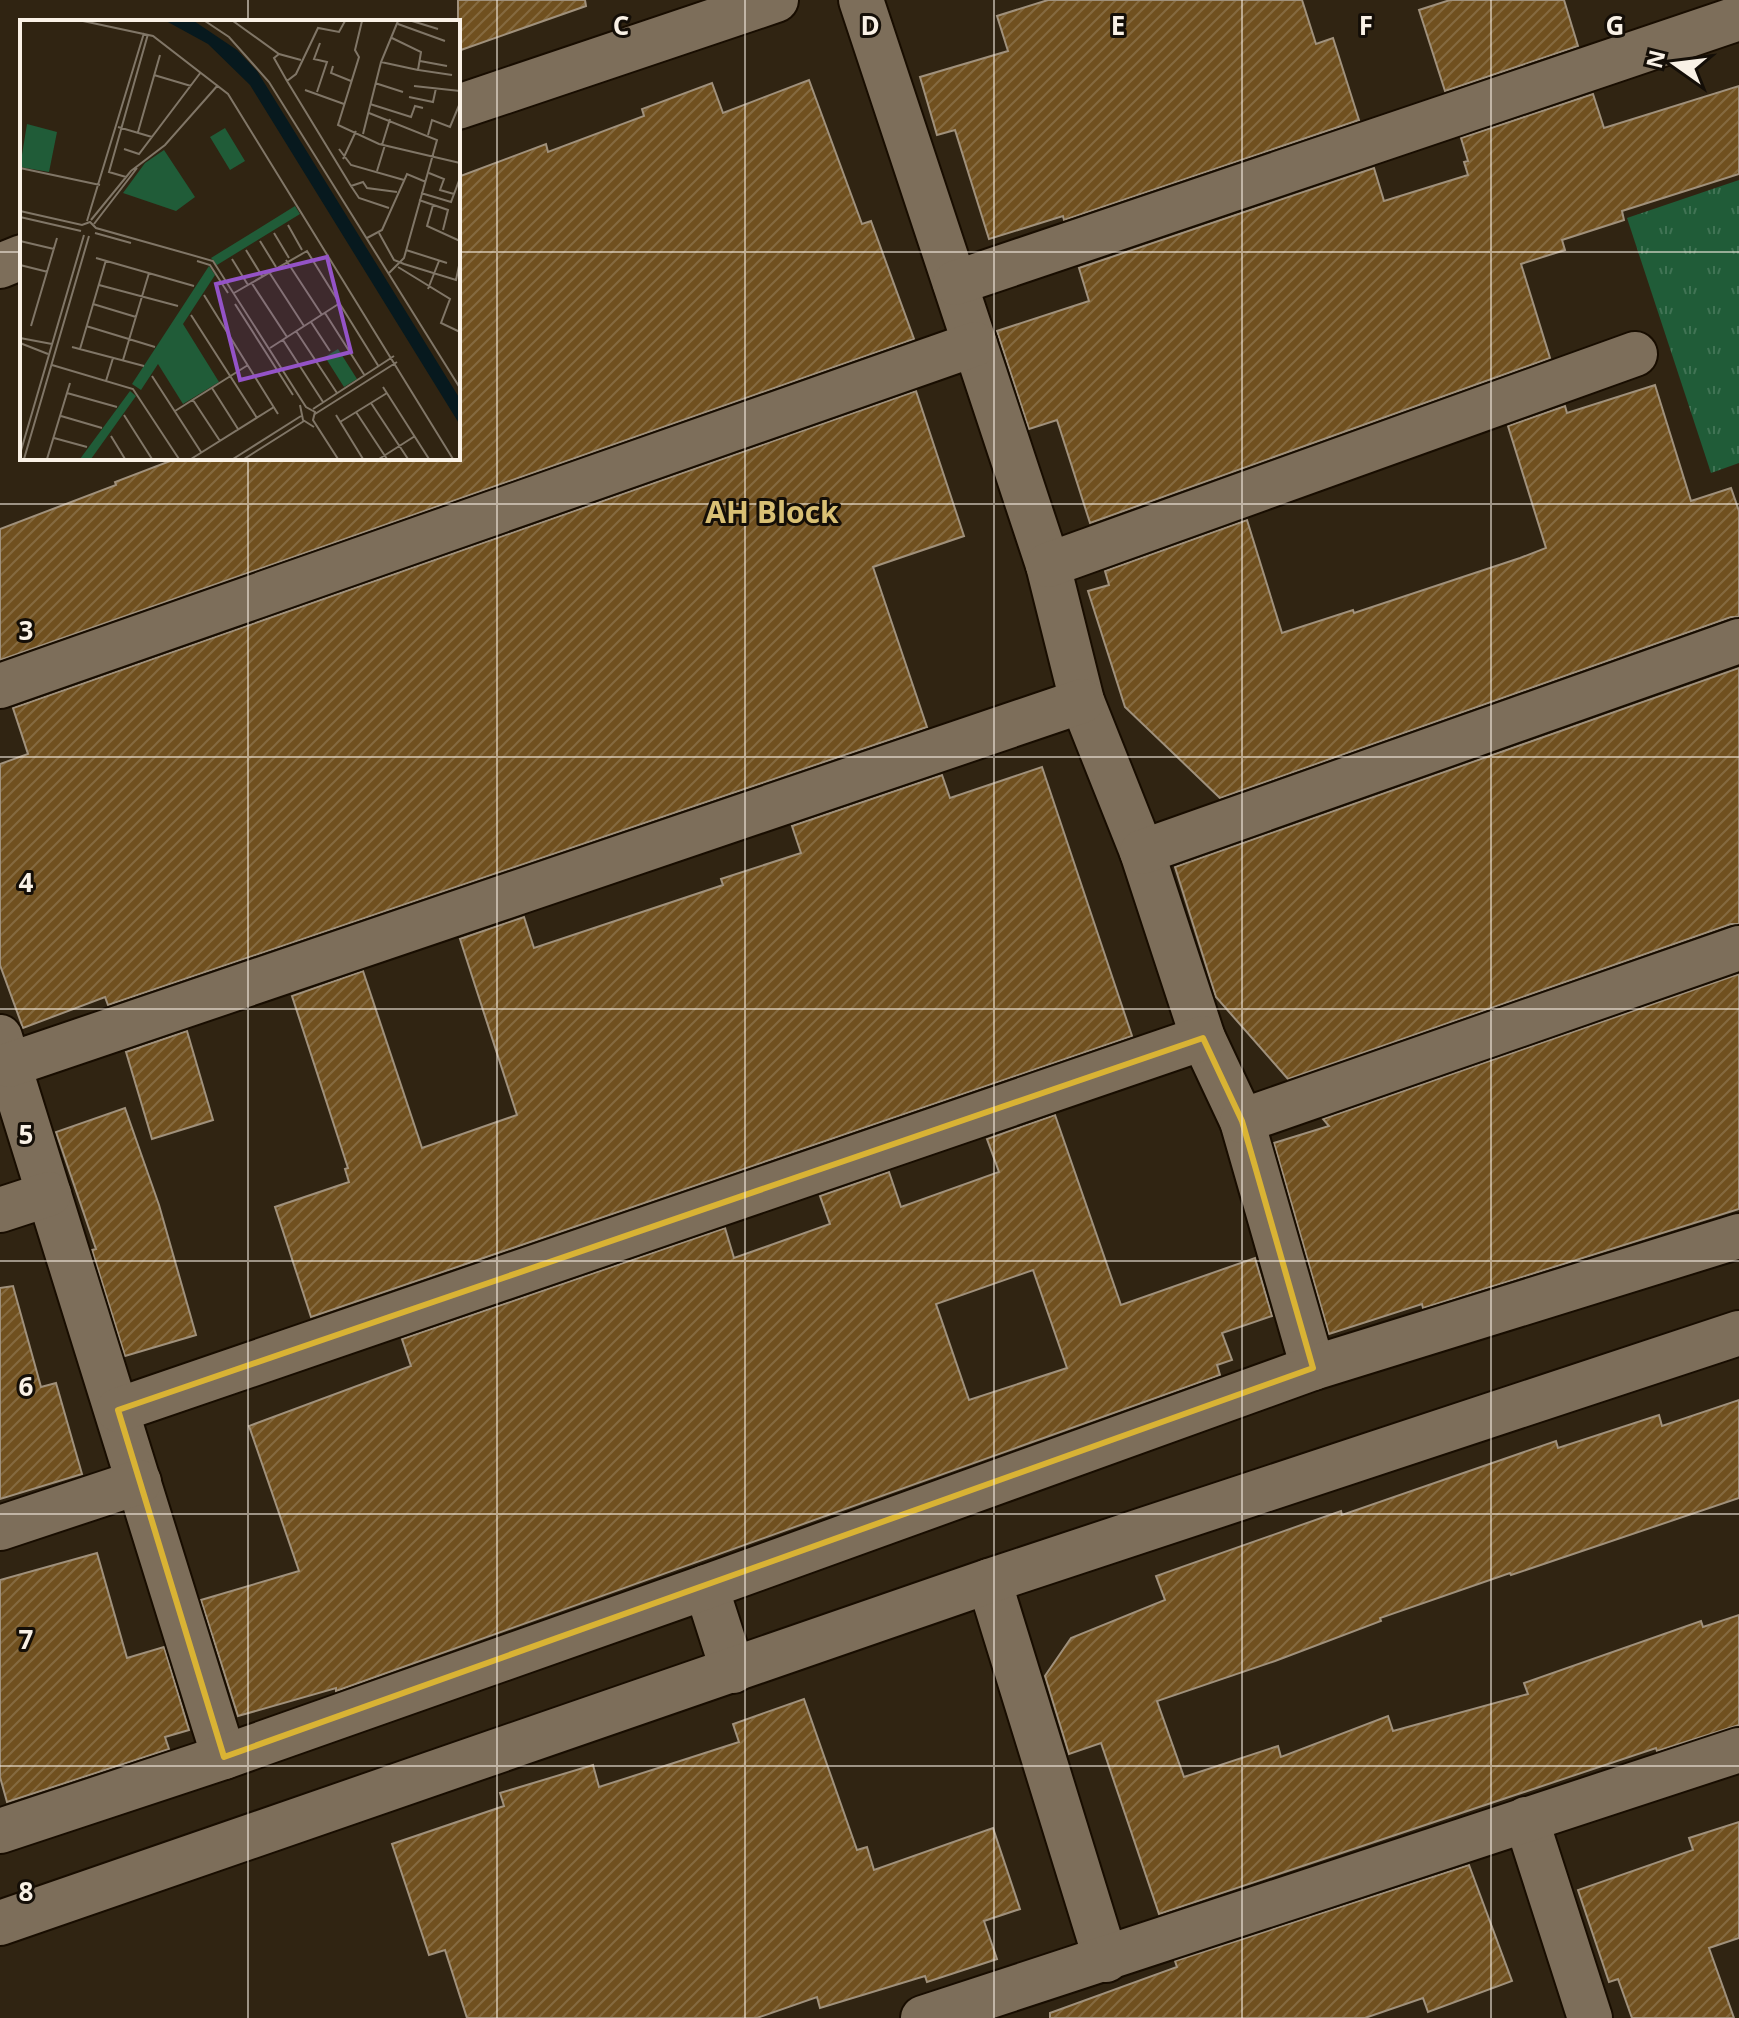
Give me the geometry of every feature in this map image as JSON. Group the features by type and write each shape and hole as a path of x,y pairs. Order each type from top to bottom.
{"street":[{"path":"460,106 776,0"},
{"path":"861,0 1048,565 1082,701 1142,852 1203,1038 1242,1121 1313,1368"},
{"path":"955,283 1739,18"},
{"path":"0,266 20,258"},
{"path":"0,686 975,344"},
{"path":"1048,565 1635,354"},
{"path":"1142,852 1739,641"},
{"path":"224,1757 4,1051 1082,701"},
{"path":"1242,1121 1739,948"},
{"path":"118,1410 1203,1038"},
{"path":"0,1210 49,1194"},
{"path":"0,1831 224,1757 1313,1368 1739,1236"},
{"path":"0,1923 989,1581 1739,1333"},
{"path":"0,1528 139,1482"},
{"path":"989,1581 1106,1960"},
{"path":"706,1587 733,1671"},
{"path":"923,2018 1739,1750"},
{"path":"1526,1819 1590,2018"}],"highlighted area":[{"path":"1203,1038 1242,1121 1313,1368 224,1757 118,1410"}],"green space":[{"path":"1739,180 1739,463 1711,473 1627,218"}],"building":[{"path":"458,0 585,0 586,6 460,50"},
{"path":"1048,0 1302,0 1316,44 1333,38 1359,120 1064,220 1063,216 989,239 955,130 937,135 920,77 1008,51 997,16"},
{"path":"1450,0 1564,0 1578,46 1445,91 1419,10"},
{"path":"809,80 862,224 871,221 914,339 0,660 0,529 173,460 460,460 460,176 546,144 548,152 644,116 642,109 712,83 723,113"},
{"path":"1739,86 1739,174 1622,211 1624,220 1562,240 1565,250 1521,264 1550,358 1090,523 1057,420 1029,429 997,331 1089,301 1079,268 1374,168 1384,201 1468,175 1464,162 1468,161 1461,138 1593,94 1604,128"},
{"path":"1655,385 1691,501 1731,488 1739,511 1739,617 1731,617 1220,798 1125,707 1088,591 1109,585 1105,571 1247,520 1282,633 1353,610 1354,613 1520,558 1546,548 1508,426 1565,406 1567,413"},
{"path":"916,391 964,536 873,567 927,727 108,1005 105,997 23,1028 0,965 0,764 28,754 13,708"},
{"path":"1739,668 1739,924 1731,924 1288,1079 1216,997 1175,867"},
{"path":"1042,767 1132,1036 311,1317 275,1207 349,1182 345,1169 348,1168 292,996 363,971 422,1148 517,1115 460,939 524,917 534,948 723,885 721,879 801,853 792,826 942,775 950,798"},
{"path":"1739,974 1739,1209 1423,1308 1422,1304 1329,1334 1274,1143 1329,1126 1323,1119"},
{"path":"187,1031 213,1120 152,1139 126,1052"},
{"path":"125,1108 159,1205 196,1335 125,1356 92,1250 96,1249 56,1132"},
{"path":"1055,1115 1121,1305 1255,1258 1272,1316 1222,1333 1232,1360 1217,1365 1220,1375 336,1691 336,1688 238,1716 201,1600 299,1571 249,1426 411,1366 402,1339 725,1228 734,1258 830,1224 820,1196 889,1172 901,1207 999,1172 987,1139","holes":["1033,1270 1067,1368 969,1400 936,1304"]},
{"path":"13,1286 41,1387 56,1383 82,1474 0,1499 0,1288"},
{"path":"1739,1400 1739,1498 1380,1618 1381,1621 1275,1661 1157,1701 1184,1777 1278,1746 1281,1757 1388,1716 1393,1731 1528,1694 1524,1683 1701,1621 1703,1627 1739,1615 1739,1725 1657,1751 1656,1748 1159,1914 1101,1743 1069,1754 1045,1676 1071,1638 1165,1600 1156,1576 1341,1511 1342,1515 1556,1441 1558,1448 1659,1415 1662,1426"},
{"path":"97,1553 127,1658 164,1647 189,1730 165,1737 169,1749 7,1802 0,1777 0,1580"},
{"path":"804,1699 857,1850 867,1847 874,1870 993,1828 1020,1909 984,1921 997,1959 927,1982 925,1976 820,2008 817,1997 757,2018 467,2018 445,1950 429,1955 392,1844 504,1806 500,1793 593,1765 599,1787 739,1742 733,1724"},
{"path":"1739,1822 1739,1938 1709,1948 1734,2018 1632,2018 1618,1979 1609,1982 1578,1890 1693,1850 1689,1838"},
{"path":"1469,1865 1512,1981 1428,2012 1423,1998 1365,2018 1050,2018 1050,2013 1177,1967 1175,1961"}],"district":[{"name":"AH Block","path":"772,511"}]}
